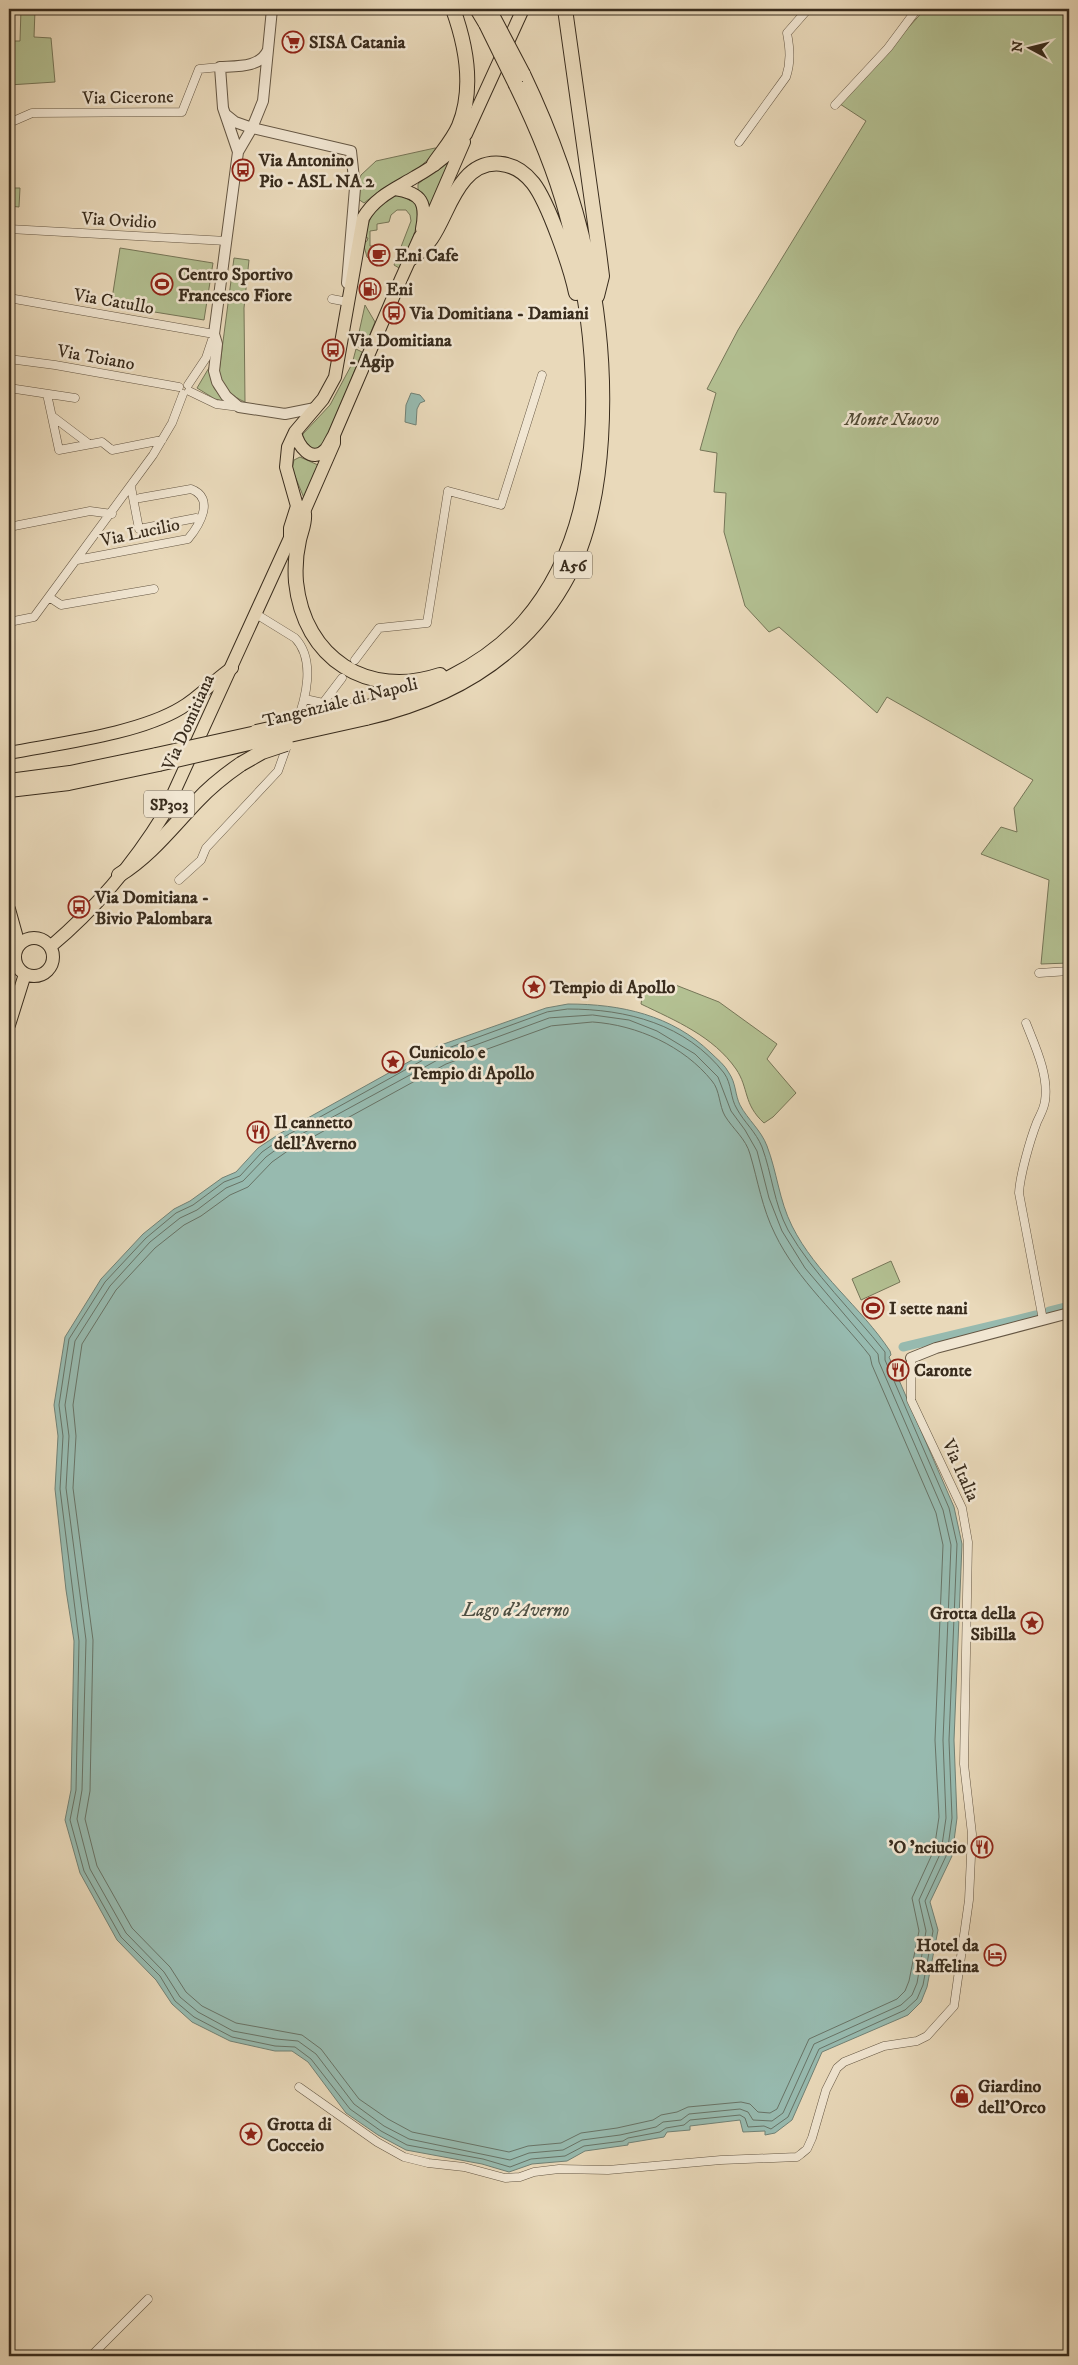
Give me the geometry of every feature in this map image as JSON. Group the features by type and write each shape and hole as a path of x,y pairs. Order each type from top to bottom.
{"highway":[{"path":"434,164 459,127 465,101 466,64 462,40 453,9"},
{"name":"Tangenziale di Napoli","path":"257,737 365,713 394,711 431,698 488,668 520,641 547,609 563,584 579,550 586,526 599,462 602,382 591,306 563,203 520,79 489,16 477,9"},
{"path":"410,259 424,251 458,188 470,174 480,166 488,164 511,166 528,178 541,196 577,297 591,306 602,276 565,9"},
{"name":"Tangenziale di Napoli","path":"257,737 312,730 365,713 410,695 460,673 501,645 524,622 554,579 573,536 584,495 591,434 591,306"},
{"path":"304,514 305,522 298,550 296,582 302,608 309,625 329,655 357,675 382,682 409,682 445,674 460,673"},
{"path":"120,875 139,863 198,799 220,779 262,752 302,738 312,730"}],"main road":[{"path":"295,432 299,446 305,452 314,454 327,448 420,237 428,225 463,149 466,134 523,9"},
{"path":"290,538 290,528 297,502 288,474 286,460 288,448 295,432 326,393 335,377 363,218 376,200 451,153 466,134"},
{"path":"395,189 412,192 420,200 424,212 420,237"},
{"path":"290,538 304,514 334,443 334,435"},
{"name":"Via Domitiana","path":"50,947 120,875 164,814 290,538"},
{"path":"9,753 140,726 161,718 193,701 232,668"},
{"path":"9,791 76,782 158,760 257,737"},
{"path":"9,780 158,760"},
{"path":"9,909 14,953 17,967 25,974 39,976 48,970 52,962 50,947 42,940 32,938 14,953"},
{"path":"9,1025 25,974"}],"street":[{"path":"272,9 268,49 270,66 265,77 259,113 238,152 214,334 217,344 214,371 217,382 226,396 239,406 285,414 315,408"},
{"path":"739,142 786,77 789,67 790,49 787,33 808,9"},
{"path":"835,105 888,48 917,9"},
{"path":"252,64 262,59 268,49"},
{"path":"238,152 225,114 220,67 252,64 261,66 265,77"},
{"name":"Via Cicerone","path":"9,123 32,113 182,112 199,68 220,67"},
{"path":"225,114 241,120 259,113"},
{"path":"225,114 236,122 252,128 351,151 355,188 347,273 348,302 332,299"},
{"name":"Via Ovidio","path":"9,229 227,241"},
{"name":"Via Catullo","path":"9,298 214,334"},
{"name":"Via Lucilio","path":"9,622 34,617 112,514 172,423 185,389 202,366 214,334"},
{"name":"Via Toiano","path":"9,359 55,365 185,389 216,404 239,406"},
{"path":"355,660 379,628 427,623 448,491 501,505 542,375"},
{"path":"9,388 75,398"},
{"path":"48,394 59,450 102,442 112,450 162,440"},
{"path":"52,416 89,444"},
{"path":"131,487 139,529 196,518"},
{"name":"Via Lucilio","path":"77,560 188,540 197,529 204,514 202,496 198,491 191,489 140,498"},
{"path":"9,527 90,510 112,514"},
{"path":"49,598 61,605 154,589"},
{"path":"179,880 201,860 206,848 278,771 304,699 307,664 299,643 256,614"},
{"path":"304,699 323,703 342,678"},
{"path":"1039,973 1069,971"},
{"path":"1026,1023 1042,1070 1046,1100 1020,1179 1020,1200 1043,1320"},
{"name":"Via Italia","path":"299,2087 377,2142 404,2156 464,2167 505,2178 513,2179 534,2172 559,2169 608,2170 721,2160 797,2157 807,2149 826,2090 837,2068 844,2062 884,2046 917,2041 928,2036 954,2006 969,1900 972,1834 964,1764 968,1542 962,1508 911,1400 911,1358 936,1348 1069,1313"},
{"path":"91,2356 148,2299"}],"green space":[{"path":"21,9 35,10 34,37 51,38 55,82 9,85 9,41 20,41"},
{"name":"Monte Nuovo","path":"925,9 1069,9 1069,963 1041,964 1049,880 981,854 1001,827 1017,832 1014,808 1033,780 887,697 877,713 779,627 769,632 745,606 724,532 726,493 714,492 717,453 700,450 716,393 707,389 738,330 866,121 840,104"},
{"path":"435,148 440,149 415,171 382,189 364,203 358,199 358,183 361,175 376,161"},
{"path":"446,161 450,161 432,205 429,205 418,191 418,184"},
{"path":"9,188 20,188 19,207 9,206"},
{"path":"400,195 415,203 417,219 416,228 399,268 394,265 411,221 410,215 406,210 397,210 391,215 389,222 377,224 377,230 370,231 370,246 378,246 379,251 373,249 370,256 374,258 372,262 367,257 363,243 367,241 368,238 364,237 368,223 376,210 386,200"},
{"name":"Centro Sportivo Francesco Fiore","path":"120,248 213,263 204,320 111,305"},
{"path":"234,258 249,260 244,308 245,402 235,397 228,390 222,382 219,372"},
{"path":"365,305 375,322 364,349 356,346"},
{"path":"356,349 362,352 329,435 320,448 311,448 302,437 303,434 330,405 352,364"},
{"path":"210,366 214,388 224,401 215,399 197,388"},
{"path":"300,457 318,465 304,498 292,469 294,460"},
{"path":"673,984 719,1002 777,1044 767,1059 796,1093 773,1117 764,1123 757,1116 749,1103 743,1083 736,1069 716,1047 693,1030 641,1004 643,990 654,985"},
{"path":"891,1261 900,1282 861,1300 852,1279"}],"water":[{"path":"411,393 420,395 425,401 420,403 417,409 416,425 405,422 406,405"},
{"name":"Lago d'Averno","path":"568,1004 626,1009 663,1021 680,1029 696,1040 723,1065 733,1081 740,1105 767,1146 784,1206 792,1226 813,1260 866,1320 890,1351 891,1355 889,1357 954,1507 962,1544 954,1740 957,1818 952,1856 930,1902 938,1930 927,1987 921,2002 908,2015 822,2052 792,2120 775,2133 765,2135 765,2131 743,2132 740,2120 690,2126 690,2130 667,2132 664,2137 628,2143 628,2145 585,2151 567,2161 532,2164 509,2172 482,2164 406,2150 378,2135 346,2113 308,2062 292,2051 275,2051 230,2041 192,2022 172,2004 156,1980 117,1940 80,1873 65,1820 71,1790 74,1641 66,1590 55,1489 58,1436 54,1405 65,1337 101,1279 143,1234 174,1209 190,1201 222,1178 236,1172 258,1148 279,1134 438,1046 546,1008"}],"waterway":[{"path":"1049,1311 1069,1306"},
{"path":"903,1347 1036,1315"}],"place":[{"name":"SISA Catania","path":"293,42"},
{"name":"Via Antonino Pio - ASL NA 2","path":"243,170"},
{"name":"Eni Cafe","path":"379,255"},
{"name":"Centro Sportivo Francesco Fiore","path":"162,284"},
{"name":"Eni","path":"370,289"},
{"name":"Via Domitiana - Damiani","path":"394,313"},
{"name":"Via Domitiana - Agip","path":"333,350"},
{"name":"Via Domitiana - Bivio Palombara","path":"79,907"},
{"name":"Tempio di Apollo","path":"534,987"},
{"name":"Cunicolo e Tempio di Apollo","path":"393,1062"},
{"name":"Il cannetto dell'Averno","path":"258,1132"},
{"name":"I sette nani","path":"873,1308"},
{"name":"Caronte","path":"898,1370"},
{"name":"Grotta della Sibilla","path":"1032,1623"},
{"name":"'O 'nciucio","path":"982,1847"},
{"name":"Hotel da Raffelina","path":"995,1955"},
{"name":"Giardino dell'Orco","path":"962,2096"},
{"name":"Grotta di Cocceio","path":"251,2134"}]}
